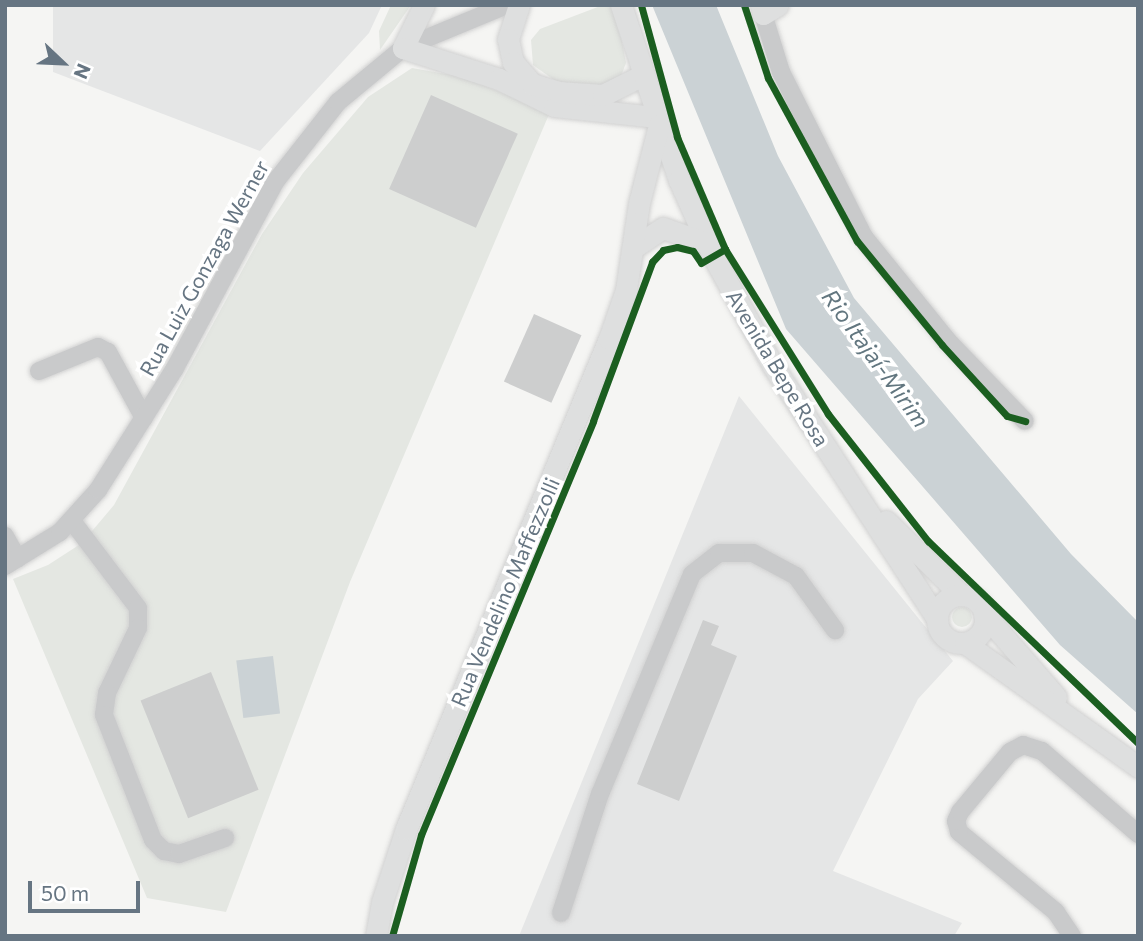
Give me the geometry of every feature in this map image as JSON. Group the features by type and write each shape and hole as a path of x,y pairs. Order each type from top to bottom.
{"main road":[{"path":"424,5 403,48 499,79 554,106 658,121"},
{"path":"519,5 508,40 513,62 532,83 558,92 603,95 643,75"},
{"name":"Avenida Bepe Rosa","path":"621,5 658,121 706,243 773,366 937,619"},
{"name":"Rua Vendelino Maffezzolli","path":"376,936 385,892 406,829 609,339 626,290 658,121"},
{"path":"633,248 663,229 706,243"},
{"name":"Avenida Bepe Rosa","path":"854,490 961,595"},
{"path":"1073,717 984,614 976,601 961,595 944,602 937,619 944,636 965,643 1073,717 1138,767"},
{"path":"965,643 981,632 984,614"}],"street":[{"name":"Rua Luiz Gonzaga Werner","path":"11,563 72,520 144,418 275,182 338,102 403,48 507,5"},
{"path":"767,8 781,72 864,237 947,340 1025,421"},
{"path":"39,371 98,347 108,352 144,418"},
{"path":"72,520 138,608 138,628 107,693 104,715 153,840 164,851 179,854 225,838"},
{"path":"5,536 11,563"},
{"path":"561,913 600,794 692,574 719,554 753,553 796,576 835,630"},
{"path":"1072,936 1056,912 968,840 957,821 1010,752 1023,744 1042,751 1138,834"}],"shaded area":[{"path":"53,5 382,5 369,33 260,151 53,72"},
{"path":"391,5 411,5 380,50 379,31"},
{"path":"603,5 615,5 626,63 621,76 606,88 581,87 554,80 533,65 531,40 540,29"},
{"path":"412,68 463,77 550,112 350,582 226,912 147,898 13,579 48,565 82,543 114,505 262,234 303,173 368,97"},
{"path":"739,396 953,661 918,699 833,871 962,923 954,936 519,936"},
{"path":"962,607 969,610 972,617 969,624 962,627 955,624 952,617 955,610"}],"water":[{"name":"Rio Itajaí-Mirim","path":"652,5 716,5 778,156 854,298 1071,554 1138,622 1138,714 1060,645 786,329"},
{"path":"273,656 280,714 243,718 236,661"}],"building":[{"path":"431,95 518,134 476,228 389,189"},
{"path":"534,314 582,335 551,403 504,382"},
{"path":"703,620 719,626 711,645 737,656 679,801 637,784"},
{"path":"211,672 259,790 188,818 141,700"}],"cycle path":[{"path":"641,5 677,137 725,249 828,414 928,541 1138,743"},
{"path":"744,5 768,78 857,241 942,345 1007,416 1025,421"},
{"path":"392,936 421,835 593,421 652,262 663,250 677,247 693,251 701,263 725,249"}]}
